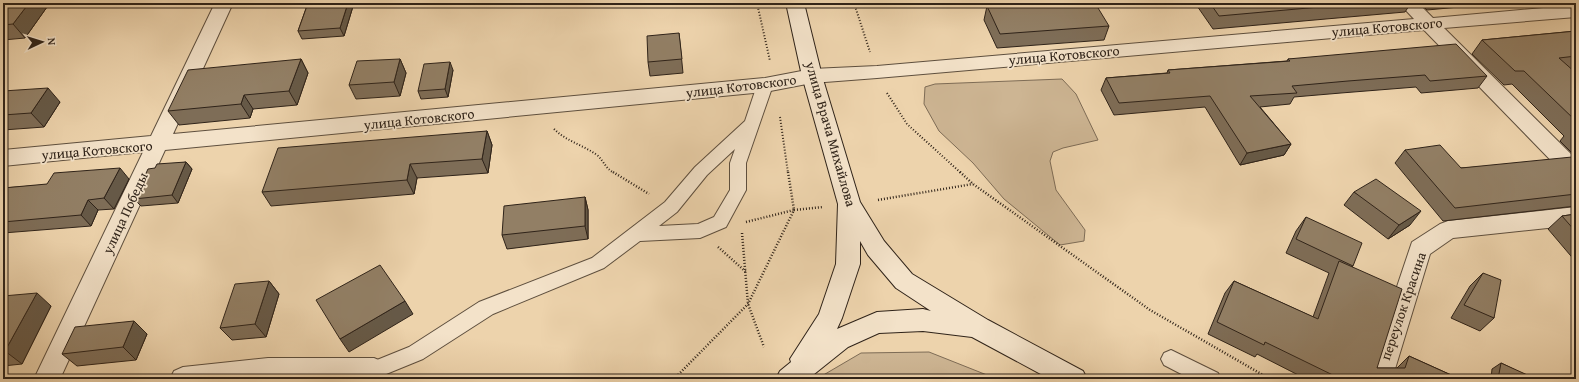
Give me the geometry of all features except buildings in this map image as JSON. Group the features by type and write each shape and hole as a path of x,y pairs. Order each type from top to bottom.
{"street":[{"name":"улица Победы","path":"47,379 224,3"},
{"name":"улица Врача Михайлова","path":"795,3 812,76 849,204 876,248 904,281 979,328 1074,379"},
{"path":"1408,3 1576,172"},
{"name":"улица Котовского","path":"3,158 765,85 812,76 877,72 1576,11"},
{"path":"791,376 830,318 848,264 849,204"},
{"name":"переулок Красина","path":"1379,379 1420,249 1448,230 1576,216"},
{"path":"791,376 839,339 877,323 923,320 979,328"},
{"path":"183,379 268,369 374,370"}],"lane":[{"path":"637,234 700,231 720,222 738,190 738,163 765,85"},
{"path":"374,370 416,353 486,308 598,263 671,207 701,171 752,123"},
{"path":"1171,359 1211,379"}],"path":[{"path":"854,3 877,72 889,96 907,124 973,184 1150,310 1270,379"},
{"path":"534,108 561,136 598,156 607,169 671,207"},
{"path":"720,222 741,224 794,210"},
{"path":"741,224 748,304 764,347"},
{"path":"700,231 746,272"},
{"path":"674,379 748,304"}],"shaded area":[{"path":"1062,79 1076,94 1098,140 1063,148 1053,152 1050,161 1056,190 1085,230 1084,241 1060,245 1004,199 973,163 939,131 924,104 925,87 935,84"},
{"path":"929,352 997,379 824,379 820,377 861,353"}]}
